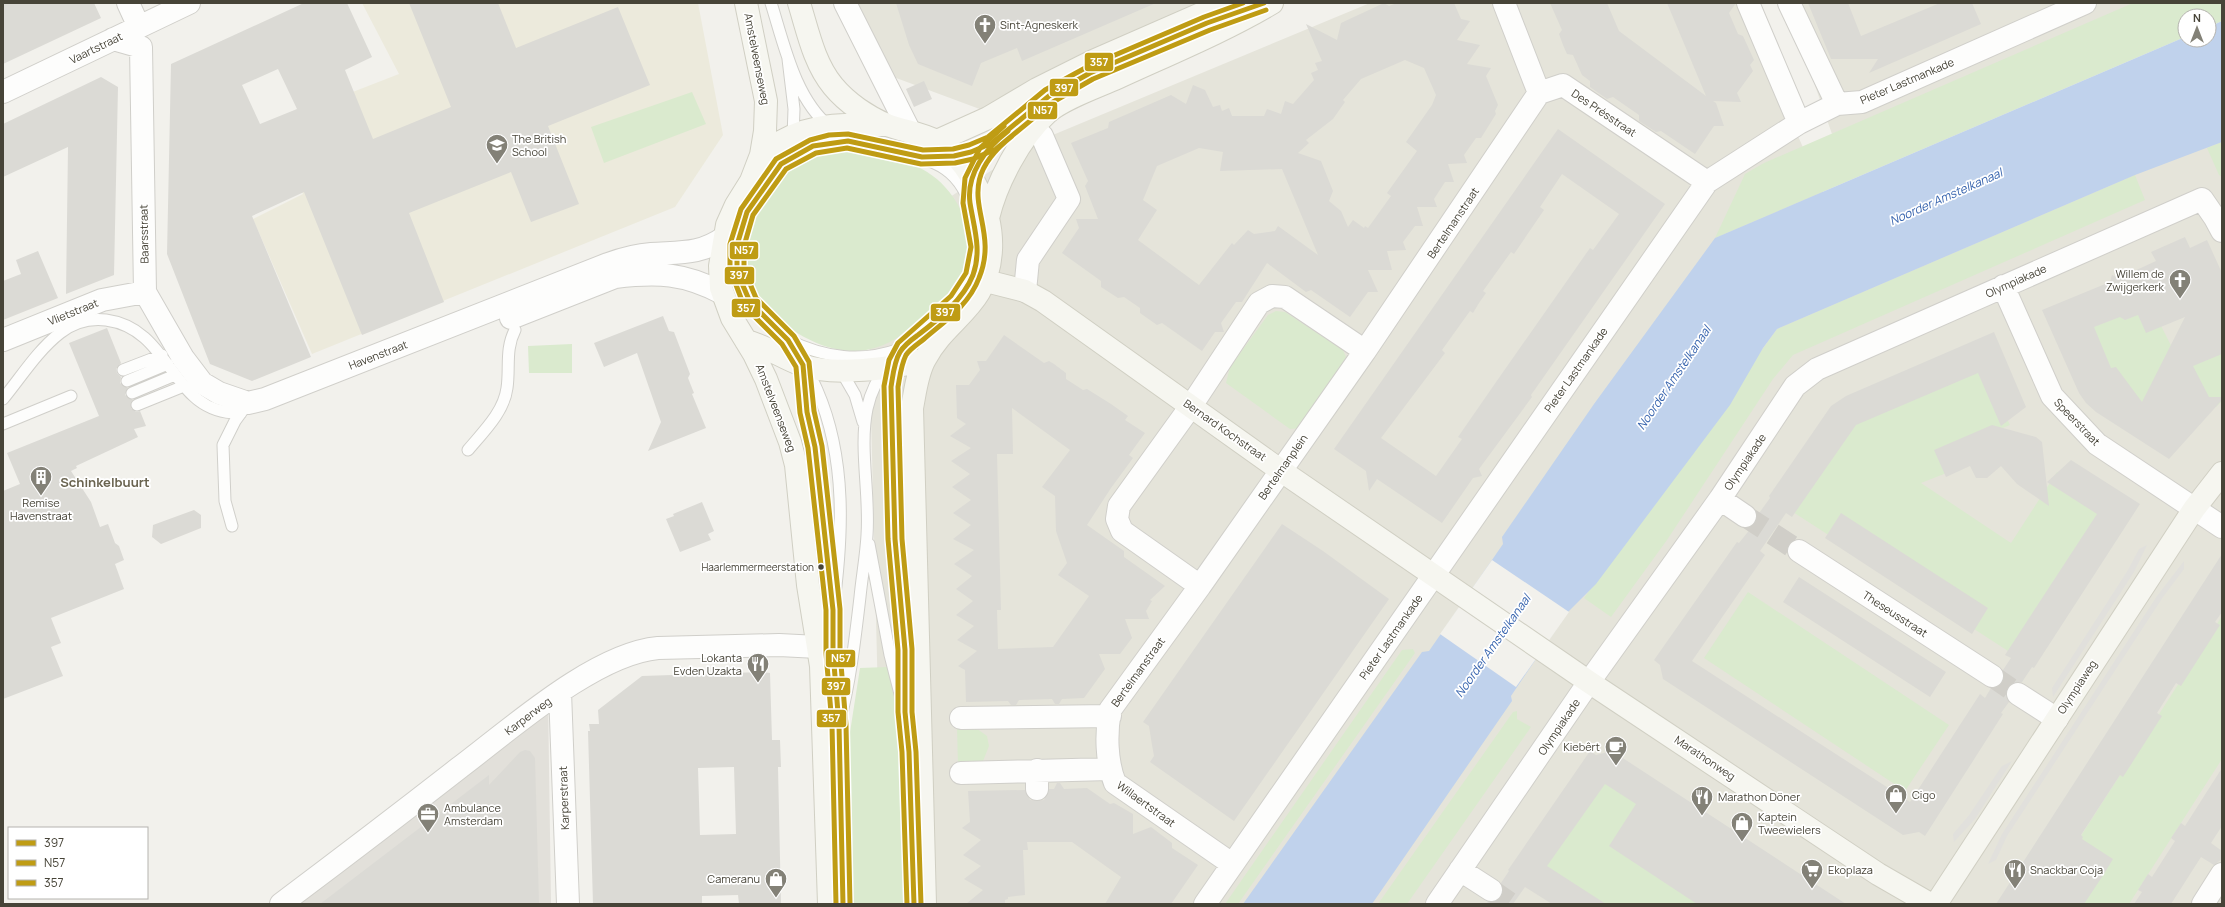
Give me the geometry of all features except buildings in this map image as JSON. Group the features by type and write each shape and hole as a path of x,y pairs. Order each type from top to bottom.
{"street":[{"path":"128,3 139,27"},
{"name":"Vaartstraat","path":"3,92 188,3"},
{"name":"Amstelveenseweg","path":"746,3 766,101 766,131 761,155 751,181 736,205 725,237 720,266 722,294 732,318 754,343 803,365 925,359"},
{"path":"799,3 814,53 823,71 834,87 863,112 887,125 937,141 954,156 973,179 982,196 988,218 991,250 986,281 968,309 945,333 925,359 916,386 912,408 925,904"},
{"path":"844,3 892,94 903,122 910,132"},
{"path":"937,141 988,118 1037,89 1093,61 1212,9 1238,3"},
{"path":"988,218 1000,180 1026,126 1047,112 1075,97 1181,49 1272,3"},
{"path":"1504,3 1539,93"},
{"path":"1748,3 1798,123"},
{"path":"1789,3 1837,104"},
{"name":"Pieter Lastmankade","path":"1205,904 1707,182 1798,123 1837,104 1862,102 2085,3"},
{"name":"Baarsstraat","path":"113,39 141,47 145,292 183,358 202,382 245,408"},
{"name":"Des Présstraat","path":"1539,93 1563,85 1707,182"},
{"name":"Bertelmanstraat","path":"1365,351 1539,93"},
{"path":"761,155 773,145 794,134 827,125 887,125"},
{"path":"1025,291 1028,260 1069,199 1042,136 1026,126"},
{"name":"Olympiakade","path":"1437,904 1589,682 1720,500 1795,386 1817,369 2202,199 2222,231"},
{"name":"Havenstraat","path":"511,317 608,264 650,254 698,251 714,245 725,237"},
{"name":"Havenstraat","path":"245,408 265,399 511,317 615,277 648,274 677,276 694,280 722,294"},
{"name":"Bernard Kochstraat","path":"986,281 1025,291 1191,406 1280,470 1562,663"},
{"name":"Speerstraat","path":"2003,286 2052,396 2097,444 2222,527"},
{"name":"Vlietstraat","path":"3,340 102,300 145,292"},
{"path":"1200,586 1122,531 1117,519 1119,506 1191,406 1259,303 1272,296 1285,297 1365,351"},
{"name":"Amstelveenseweg","path":"754,343 754,354 770,389 796,465 808,584 818,647 822,692 828,904"},
{"name":"Bertelmanplein","path":"1200,586 1365,351"},
{"name":"Olympiaweg","path":"1936,904 2194,509 2222,473"},
{"path":"1720,500 1745,516"},
{"name":"Theseusstraat","path":"1799,551 1992,676"},
{"name":"Bertelmanstraat","path":"1109,769 1110,710 1200,586"},
{"name":"Karperweg","path":"281,904 560,692 623,655 642,649 779,645 818,647"},
{"name":"Marathonweg","path":"1562,663 1878,874 1930,904"},
{"name":"Karperstraat","path":"560,692 568,904"},
{"path":"2018,694 2056,719"},
{"path":"961,718 1036,708 1110,716"},
{"name":"Willaertstraat","path":"961,773 1037,780 1109,769 1115,783 1232,864"},
{"path":"1460,870 1491,890"},
{"path":"2203,904 2222,874"}],"lane":[{"name":"Amstelveenseweg","path":"771,3 788,59 808,101 827,125 848,140"},
{"path":"922,157 954,156 992,143 1026,126 1049,96 1090,73 1207,23 1264,3"},
{"name":"Amstelveenseweg","path":"788,59 794,109 794,134 788,154 747,212 739,232 736,256 741,282 750,302 788,340 817,388 825,412 836,461 841,511 839,569 833,610"},
{"name":"Amstelveenseweg","path":"781,164 813,146 848,140 922,157 946,169 964,188 970,200 978,240 977,260 965,292 954,305 894,361 870,398 865,428 867,533 853,656 839,726"},
{"path":"970,200 973,179 980,160 992,143"},
{"path":"468,450 504,402 508,388 511,317"},
{"path":"3,399 54,338 69,327 88,319 110,321 135,329 150,341 184,386 196,399 206,406 224,413 245,408"},
{"name":"Amstelveenseweg","path":"788,340 835,363 855,395 865,428"},
{"path":"123,370 165,359"},
{"path":"127,381 165,359"},
{"name":"Amstelveenseweg","path":"894,361 891,387 895,539 905,650 905,712 909,752 914,904"},
{"name":"Amstelveenseweg","path":"803,365 803,388 815,447 827,567 833,610 839,726 844,904"},
{"path":"132,393 175,374"},
{"path":"137,405 184,386"},
{"path":"3,424 71,396"},
{"path":"232,526 225,501 223,445 235,421 245,408"},
{"name":"Amstelveenseweg","path":"867,533 890,655 905,712"}],"shaded area":[{"name":"The British School","path":"362,3 698,3 723,135 675,207 312,354 253,219 303,194 273,123 399,74"},
{"path":"846,3 1223,3 985,111 872,69"},
{"path":"1370,3 1739,3 1848,249 2222,90 2222,904 883,904 867,250 1036,142"},
{"path":"1786,3 2145,3 1832,134"},
{"path":"2147,545 2134,572 2053,697 2052,688 2128,570 2139,549"},
{"path":"2184,561 2184,569 2163,597 2007,836 1996,860 1988,864 2002,834 2157,596"},
{"path":"548,696 551,904 290,904"},
{"path":"2012,761 1975,819 1954,842 1953,834 1970,814 2002,766"}],"green space":[{"path":"2133,3 2222,3 2222,21 2217,23 2217,8 2177,8 2177,40 1715,238 1745,174 1764,163"},
{"path":"692,92 706,124 604,163 591,127"},
{"path":"2222,142 2222,177 2219,175 2207,148"},
{"path":"858,151 891,158 922,169 949,191 958,205 965,221 969,237 969,254 965,271 957,287 942,304 903,334 889,342 866,350 847,351 827,347 807,339 772,313 759,296 749,279 745,252 748,235 754,220 776,185 795,166 805,160 828,153"},
{"path":"2135,175 2145,200 1793,355 1773,379 1667,540 1611,617 1584,598 1777,329"},
{"path":"2148,300 2198,399 2167,429 2100,382 2074,325"},
{"path":"1276,311 1285,312 1343,350 1346,357 1342,367 1301,428 1290,429 1226,383 1230,367 1268,315"},
{"path":"572,344 572,373 529,373 528,346"},
{"path":"2222,350 2222,401 2216,407 2208,404 2186,364"},
{"path":"1980,363 2010,425 1941,453 1949,472 1921,483 2011,543 2057,472 2122,510 2022,660 1779,503 1851,417"},
{"path":"1748,592 1949,725 1905,791 1704,658"},
{"path":"2222,616 2222,759 2129,904 2082,904 2050,884"},
{"path":"1413,649 1415,653 1238,904 1225,904 1402,650"},
{"path":"887,667 900,723 903,753 907,904 851,904 848,745 860,668"},
{"path":"1517,711 1517,719 1531,727 1407,904 1378,904 1513,712"},
{"path":"957,728 976,728 987,736 989,746 983,761 958,765"},
{"path":"1597,777 1803,904 1579,904 1536,877"}],"water":[{"name":"Noorder Amstelkanaal","path":"2222,21 2222,142 2135,175 1777,329 1763,348 1730,405 1596,584 1567,613 1511,696 1512,701 1372,904 1243,904 1422,652 1429,651 1503,544 1502,537 1594,404 1715,238 2177,40 2177,48 2217,48 2217,23"}],"pier":[{"path":"1492,560 1569,612 1516,687 1440,634"}],"tunnel":[{"path":"1745,516 1799,551"},
{"path":"1992,676 2018,694"},
{"path":"1491,890 1511,904"}],"transit line":[{"name":"357","path":"836,904 832,725 826,653 826,610 808,448 800,413 796,367 782,344 744,306 730,269 730,244 741,209 776,159 810,140 829,135 848,134 923,150 953,149 969,145 988,137 1045,90 1087,67 1204,17 1243,3"},
{"name":"397","path":"843,904 839,725 833,652 833,610 815,447 807,412 803,365 788,340 750,302 741,281 737,267 737,245 747,212 781,164 813,146 848,141 922,157 954,156 971,152 992,143 1049,96 1090,73 1207,23 1264,3"},
{"name":"N57","path":"850,904 846,725 840,652 840,609 822,446 814,411 809,362 794,336 756,298 744,266 744,246 753,215 786,169 816,153 847,148 921,164 955,163 973,159 996,149 1053,102 1093,79 1210,30 1266,10"},
{"name":"357","path":"907,904 902,752 898,712 898,650 888,539 884,386 889,360 898,343 951,296 966,273 971,247 963,203 965,178 980,148 1004,126"},
{"name":"397","path":"914,904 909,752 905,712 905,650 895,539 891,387 895,364 902,349 908,342 950,308 969,284 976,266 977,257 975,230 970,203 971,182 979,162 992,145 1008,131"},
{"name":"N57","path":"921,904 916,752 912,712 912,649 902,539 898,387 906,355 912,348 956,312 975,288 985,257 985,239 979,206 978,189 982,173 992,155 1012,136"}],"place":[{"name":"Sint-Agneskerk","path":"985,44"},
{"name":"The British School","path":"497,164"},
{"name":"Willem de Zwijgerkerk","path":"2180,300"},
{"name":"Remise Havenstraat","path":"41,496"},
{"name":"Haarlemmermeerstation","path":"821,567"},
{"name":"Lokanta Evden Uzakta","path":"758,684"},
{"name":"Kiebêrt","path":"1616,766"},
{"name":"Cigo","path":"1896,814"},
{"name":"Marathon Döner","path":"1702,816"},
{"name":"Ambulance Amsterdam","path":"428,834"},
{"name":"Kaptein Tweewielers","path":"1742,842"},
{"name":"Ekoplaza","path":"1812,890"},
{"name":"Snackbar Coja","path":"2015,890"},
{"name":"Cameranu","path":"776,898"}],"district":[{"name":"Schinkelbuurt","path":"105,482"}]}
